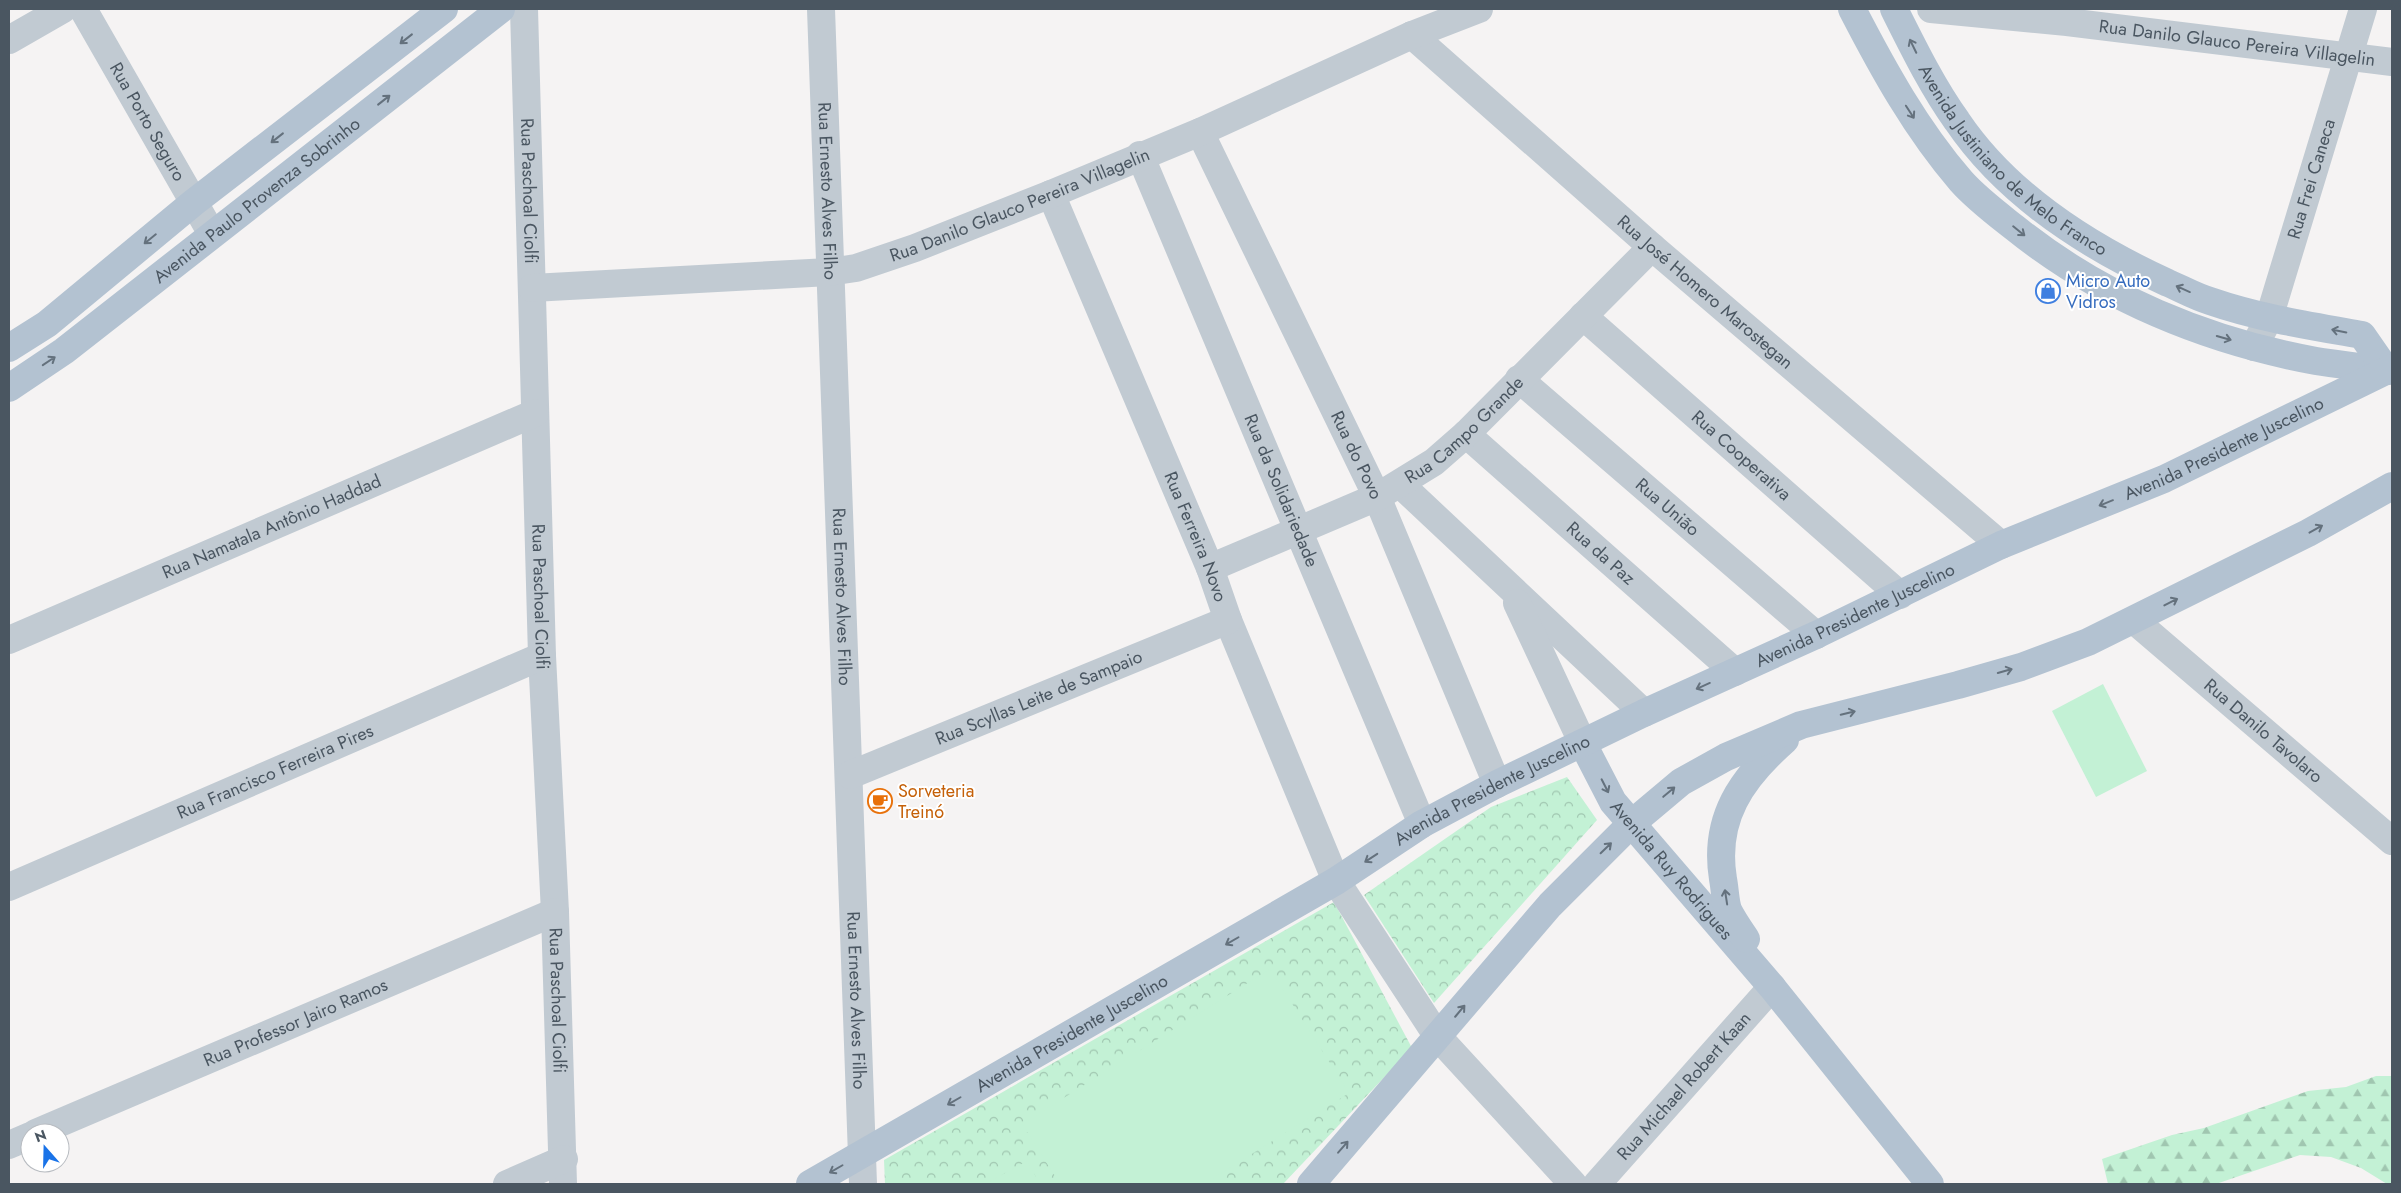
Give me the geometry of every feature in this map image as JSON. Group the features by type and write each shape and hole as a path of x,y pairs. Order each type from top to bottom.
{"main road":[{"name":"Avenida Paulo Provenza Sobrinho","path":"9,348 46,324 193,203 444,9"},
{"name":"Avenida Paulo Provenza Sobrinho","path":"9,388 64,350 501,9"},
{"name":"Avenida Justiniano de Melo Franco","path":"1852,9 1880,62 1931,144 1962,182 1986,205 2040,248 2148,311 2202,332 2254,347 2316,361 2391,373"},
{"name":"Avenida Justiniano de Melo Franco","path":"1894,9 1918,58 1958,123 2015,186 2076,233 2137,269 2208,300 2269,318 2362,335 2391,373"},
{"path":"2316,361 2320,404"},
{"name":"Avenida Presidente Juscelino","path":"810,1184 1336,882 1422,824 1498,784 1644,713 1816,635 2001,545 2164,479 2320,404 2391,373"},
{"path":"1311,1184 1550,905 1631,824 1681,782 1726,757 1801,726 2013,669 2088,642 2135,621 2308,533 2392,486"},
{"name":"Avenida Ruy Rodrigues","path":"1772,987 1768,976 1728,909 1720,860 1722,838 1728,811 1739,790 1760,762 1801,726"},
{"name":"Avenida Ruy Rodrigues","path":"1583,744 1613,802 1772,987 1930,1184"}],"street":[{"path":"9,40 63,9"},
{"name":"Rua Porto Seguro","path":"83,9 212,234"},
{"name":"Rua Paschoal Ciolfi","path":"524,9 542,656 555,912 564,1172"},
{"name":"Rua Ernesto Alves Filho","path":"821,9 829,272 850,775 863,1184"},
{"name":"Rua Danilo Glauco Pereira Villagelin","path":"532,288 829,272 856,268 915,248 1051,194 1200,132 1412,35 1479,9"},
{"name":"Rua Danilo Glauco Pereira Villagelin","path":"1932,9 2067,22 2392,62"},
{"name":"Rua Frei Caneca","path":"2254,347 2269,318 2363,9"},
{"name":"Rua José Homero Marostegan","path":"1412,35 1652,247 2001,545"},
{"name":"Rua do Povo","path":"1200,132 1388,491 1498,784"},
{"name":"Rua da Solidariedade","path":"1140,156 1422,824"},
{"name":"Rua Ferreira Novo","path":"1051,194 1210,568 1228,620 1336,882"},
{"name":"Rua Campo Grande","path":"1210,568 1388,491 1434,462 1466,434 1652,247"},
{"name":"Rua Cooperativa","path":"1583,316 1900,595"},
{"name":"Rua União","path":"1519,379 1816,635"},
{"name":"Rua Namatala Antônio Haddad","path":"9,640 535,413"},
{"name":"Rua da Paz","path":"1466,434 1735,672"},
{"name":"Rua do Povo","path":"1388,491 1511,591 1644,713"},
{"path":"1511,591 1583,744"},
{"name":"Rua Scyllas Leite de Sampaio","path":"850,775 1228,620"},
{"name":"Rua Danilo Tavolaro","path":"2135,621 2392,841"},
{"name":"Rua Francisco Ferreira Pires","path":"9,887 542,656"},
{"path":"1336,882 1438,1037 1573,1184"},
{"name":"Rua Professor Jairo Ramos","path":"59,1123 555,912"},
{"name":"Rua Michael Robert Kaan","path":"1597,1184 1772,987"},
{"path":"507,1184 564,1172"}],"green space":[{"path":"2103,684 2147,771 2096,797 2052,711"},
{"path":"1567,777 1597,820 1434,1003 1364,895 1491,807"},
{"path":"1334,902 1412,1048 1283,1184 885,1184 884,1160"},
{"path":"1270,969 1349,1093 1204,1184 1060,1184 1022,1124"},
{"path":"2376,1076 2392,1076 2392,1184 2387,1184 2361,1168 2331,1157 2300,1155 2216,1184 2108,1184 2102,1159 2172,1135 2204,1128 2308,1091 2346,1087"},
{"path":"1027,1161 1040,1184 985,1184"}],"place":[{"name":"Micro Auto Vidros","path":"2048,291"},
{"name":"Sorveteria Treinó","path":"880,801"}]}
